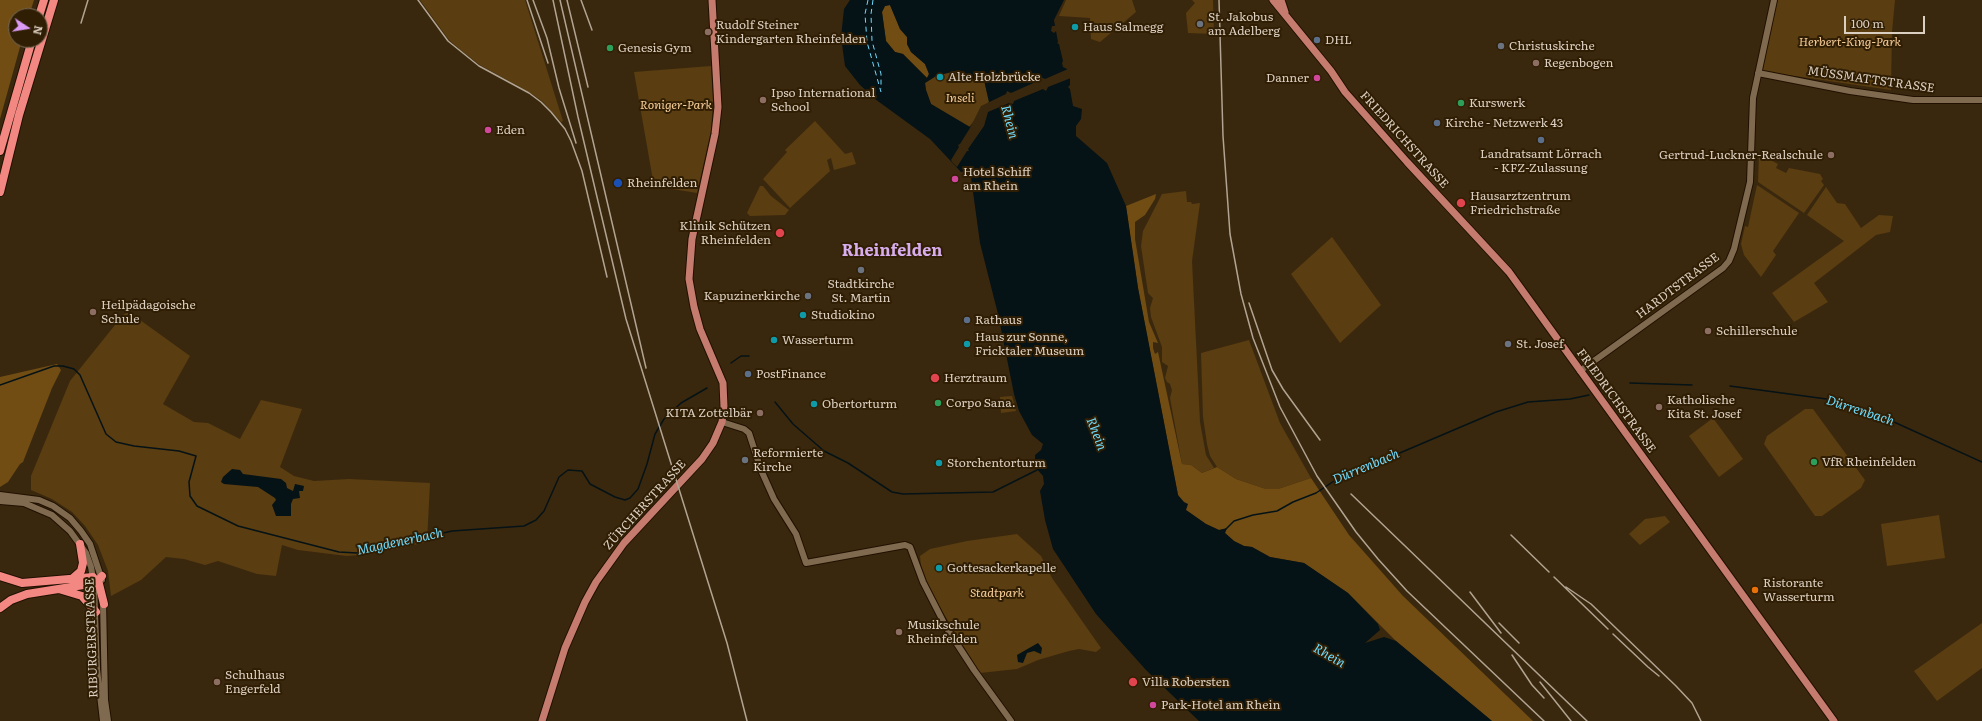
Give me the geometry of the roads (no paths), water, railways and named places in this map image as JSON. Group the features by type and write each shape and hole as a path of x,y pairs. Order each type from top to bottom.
{"highway":[{"path":"0,192 17,122 54,0"},
{"path":"0,151 30,48"},
{"path":"73,578 81,571 83,563 80,544"},
{"path":"0,576 22,583 73,578 97,579"},
{"path":"2,606 27,594 59,590 97,579"},
{"path":"97,579 104,604"},
{"path":"59,590 82,596 96,612"}],"main road":[{"name":"ZÜRCHERSTRASSE","path":"542,721 565,648 596,582 624,543 702,459 713,443 722,422 724,408 723,383 700,329 689,279 692,239 715,134 718,107 712,0"},
{"path":"1273,0 1286,14"},
{"path":"1281,0 1286,14"},
{"name":"FRIEDRICHSTRASSE","path":"1286,14 1345,92 1407,162 1509,272 1834,721"}],"street":[{"name":"HARDTSTRASSE","path":"1580,371 1724,268 1729,262 1734,249 1751,176 1753,98 1774,0"},
{"name":"MÜSSMATTSTRASSE","path":"1758,74 1850,91 1913,100 1982,100"},
{"path":"722,422 744,429 749,433 765,480 774,499 796,534 806,563 905,545 910,547 923,582 946,627 974,670 1011,721"},
{"name":"RIBURGERSTRASSE","path":"0,495 45,502 70,518 90,544 97,579 97,669 103,721"},
{"name":"RIBURGERSTRASSE","path":"0,501 16,498 52,515 70,531 80,544 97,579"},
{"name":"RIBURGERSTRASSE","path":"104,604 105,700 108,721"}],"water":[{"name":"Rhein","path":"850,0 1064,0 1054,20 1055,26 1052,26 1051,31 1054,33 1056,31 1057,43 1059,44 1063,67 1067,69 1070,79 1070,85 1068,87 1070,89 1073,106 1082,109 1081,119 1076,126 1076,136 1107,163 1126,206 1138,288 1178,495 1188,504 1186,510 1206,524 1219,530 1227,528 1225,533 1234,541 1244,546 1252,547 1270,557 1304,563 1348,593 1378,624 1380,630 1365,643 1384,637 1396,641 1492,721 1199,721 1146,670 1096,614 1053,549 1045,520 1040,491 1044,484 1043,476 1035,467 1035,455 1041,450 1043,444 1032,435 1019,411 1014,394 998,314 980,243 970,170 961,172 930,139 875,99 860,85 845,66 841,37 844,9","holes":["890,5 900,29 907,37 907,44 911,52 925,64 929,74 927,78 903,54 895,52 886,41 882,12 885,6","956,71 968,79 984,80 989,102 970,127 931,104 926,90 925,83 936,76"]},
{"path":"232,469 240,470 243,474 281,479 286,483 287,488 293,491 295,484 304,486 303,491 299,491 300,498 293,499 291,504 291,516 276,516 272,505 276,500 275,498 258,487 224,484 221,482 223,477"},
{"path":"1038,643 1042,648 1041,654 1034,651 1027,653 1023,663 1018,662 1017,655"}],"waterway":[{"name":"Magdenerbach","path":"731,363 741,356 749,356"},
{"name":"Magdenerbach","path":"0,385 54,366 63,366 74,369 80,375 106,434 116,442 134,446 179,451 196,456 189,482 190,496 197,506 238,526 339,552 357,553 452,531 524,526 536,520 544,511 559,477 568,470 582,471 590,484 615,497 625,500 630,498 638,489 647,464 655,434 664,419 681,403 707,388"},
{"name":"Dürrenbach","path":"1630,383 1692,385"},
{"name":"Dürrenbach","path":"1730,386 1834,400 1883,417 1982,462"},
{"name":"Dürrenbach","path":"1226,529 1234,521 1253,515 1277,511 1293,502 1316,493 1334,481 1496,412 1528,402 1570,399 1589,395"},
{"name":"Magdenerbach","path":"775,402 793,424 824,451 848,463 892,492 903,494 993,492 1037,470"}],"railway":[{"path":"81,23 88,0"},
{"path":"418,0 448,41 479,66 529,93 541,102 565,129 582,171 607,277"},
{"path":"527,0 548,63"},
{"path":"533,0 547,38 559,88 576,143"},
{"path":"553,0 578,117 626,319 727,643 747,721"},
{"path":"560,0 646,368"},
{"path":"567,0 588,87"},
{"path":"581,0 592,30"},
{"path":"1219,0 1223,136 1230,234 1241,294 1253,338 1280,407 1317,476 1356,532 1378,559 1407,591 1544,721"},
{"path":"1249,303 1272,370 1283,389 1320,440"},
{"path":"1351,494 1587,721"},
{"path":"1511,535 1549,572"},
{"path":"1554,577 1608,629"},
{"path":"1566,587 1591,604 1676,686 1692,703 1701,721"},
{"path":"1470,592 1501,633"},
{"path":"1499,623 1519,643"},
{"path":"1613,634 1659,676"},
{"path":"1512,655 1532,685 1544,698"},
{"path":"1540,682 1571,721"}],"place":[{"name":"St. Jakobus am Adelberg","path":"1200,24"},
{"name":"Haus Salmegg","path":"1075,27"},
{"name":"Rudolf Steiner Kindergarten Rheinfelden","path":"708,32"},
{"name":"DHL","path":"1317,40"},
{"name":"Christuskirche","path":"1501,46"},
{"name":"Genesis Gym","path":"610,48"},
{"name":"Regenbogen","path":"1536,63"},
{"name":"Alte Holzbrücke","path":"940,77"},
{"name":"Danner","path":"1317,78"},
{"name":"Ipso International School","path":"763,100"},
{"name":"Kurswerk","path":"1461,103"},
{"name":"Kirche - Netzwerk 43","path":"1437,123"},
{"name":"Eden","path":"488,130"},
{"name":"Landratsamt Lörrach - KFZ-Zulassung","path":"1541,140"},
{"name":"Gertrud-Luckner-Realschule","path":"1831,155"},
{"name":"Hotel Schiff am Rhein","path":"955,179"},
{"name":"Rheinfelden","path":"618,183"},
{"name":"Hausarztzentrum Friedrichstraße","path":"1461,203"},
{"name":"Klinik Schützen Rheinfelden","path":"780,233"},
{"name":"Stadtkirche St. Martin","path":"861,270"},
{"name":"Kapuzinerkirche","path":"808,296"},
{"name":"Heilpädagoische Schule","path":"93,312"},
{"name":"Studiokino","path":"803,315"},
{"name":"Rathaus","path":"967,320"},
{"name":"Schillerschule","path":"1708,331"},
{"name":"Wasserturm","path":"774,340"},
{"name":"Haus zur Sonne, Fricktaler Museum","path":"967,344"},
{"name":"St. Josef","path":"1508,344"},
{"name":"PostFinance","path":"748,374"},
{"name":"Herztraum","path":"935,378"},
{"name":"Corpo Sana.","path":"938,403"},
{"name":"Obertorturm","path":"814,404"},
{"name":"Katholische Kita St. Josef","path":"1659,407"},
{"name":"KITA Zottelbär","path":"760,413"},
{"name":"Reformierte Kirche","path":"745,460"},
{"name":"VfR Rheinfelden","path":"1814,462"},
{"name":"Storchentorturm","path":"939,463"},
{"name":"Gottesackerkapelle","path":"939,568"},
{"name":"Ristorante Wasserturm","path":"1755,590"},
{"name":"Musikschule Rheinfelden","path":"899,632"},
{"name":"Schulhaus Engerfeld","path":"217,682"},
{"name":"Villa Robersten","path":"1133,682"},
{"name":"Park-Hotel am Rhein","path":"1153,705"}],"district":[{"name":"Rheinfelden","path":"892,251"}],"park label":[{"name":"Herbert-King-Park","path":"1850,42"},
{"name":"Inseli","path":"960,98"},
{"name":"Roniger-Park","path":"676,105"},
{"name":"Stadtpark","path":"997,593"}]}
